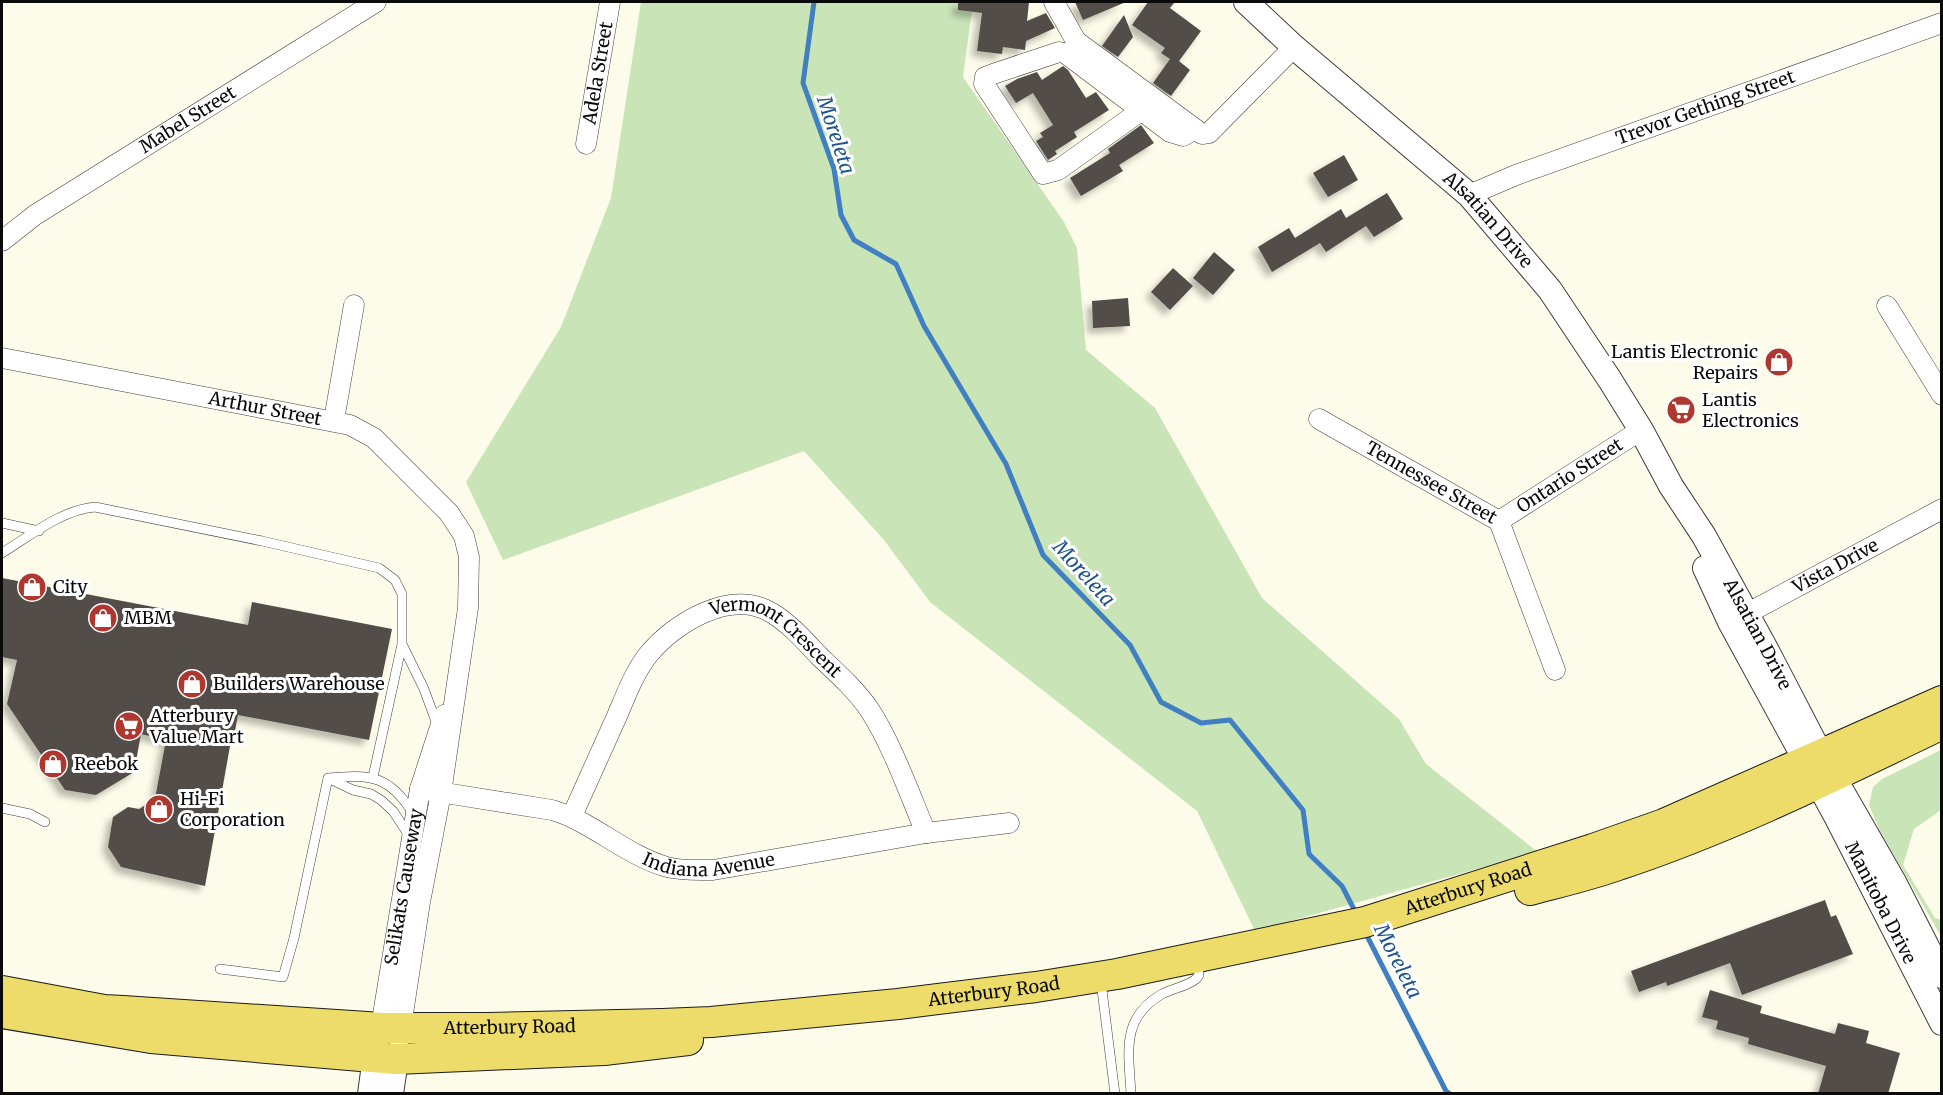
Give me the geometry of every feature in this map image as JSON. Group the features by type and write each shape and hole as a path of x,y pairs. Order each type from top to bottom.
{"main road":[{"name":"Atterbury Road","path":"1819,769 1941,701"},
{"name":"Atterbury Road","path":"2,1013 151,1038 604,1050 711,1037 904,1019 1198,967 1313,942 1365,922 1418,913 1504,879 1941,724"},
{"name":"Atterbury Road","path":"2,991 104,1010 388,1043"}],"street":[{"name":"Mabel Street","path":"2,241 35,215 376,2"},
{"name":"Adela Street","path":"586,144 610,2"},
{"path":"1054,2 1076,41 1202,131"},
{"name":"Alsatian Drive","path":"1246,2 1294,47 1469,195 1550,290 1641,430 1671,486 1693,542 1738,618 1819,769"},
{"name":"Trevor Gething Street","path":"1469,195 1516,175 1941,23"},
{"path":"1142,110 1058,170 1042,174 984,84 985,77 1059,52 1065,53 1142,110 1170,132 1183,136 1202,131 1294,47"},
{"path":"334,420 354,305"},
{"path":"1887,306 1941,395"},
{"name":"Arthur Street","path":"2,358 334,420 360,429 374,438 433,495 460,527 469,557"},
{"name":"Tennessee Street","path":"1320,419 1499,521 1555,670"},
{"name":"Ontario Street","path":"1499,521 1641,430"},
{"name":"Vista Drive","path":"1738,618 1941,510"},
{"name":"Selikats Causeway","path":"370,1094 388,1043 441,793 468,608 469,557"},
{"name":"Vermont Crescent","path":"572,816 626,696 646,658 670,632 688,620 710,610 743,606 771,612 859,696 880,728 926,833"},
{"name":"Selikats Causeway","path":"391,1094 388,1043 411,841 420,789 439,729 457,685"},
{"name":"Manitoba Drive","path":"1819,769 1912,917 1941,976"},
{"name":"Manitoba Drive","path":"1819,769 1941,1023"},
{"name":"Indiana Avenue","path":"420,789 552,810 572,816 646,859 685,870 734,867 926,833 1009,823"}],"lane":[{"path":"2,553 75,511 95,507 380,567 395,580 402,594 402,644 373,777"},
{"path":"2,523 39,531"},
{"path":"402,644 424,689 439,729"},
{"path":"327,778 357,775 373,777 391,787 405,801 416,818 430,850"},
{"path":"327,778 353,790 371,794 381,801 397,816 411,841"},
{"path":"220,969 282,978 294,938 327,778"},
{"path":"2,808 30,814 45,822"},
{"path":"1912,917 1941,951"},
{"path":"1131,1094 1129,1038 1136,1019 1143,1010 1164,993 1193,982 1198,967"},
{"path":"1101,985 1115,1094"}],"green space":[{"path":"641,2 973,2 963,77 1064,222 1077,248 1086,350 1155,408 1262,598 1399,719 1426,764 1538,852 1255,931 1197,811 930,602 884,540 804,451 503,560 466,482 561,327 611,198"},
{"path":"1941,750 1941,810 1914,829 1903,865 1935,918 1941,920 1941,936 1880,831 1869,805 1873,787 1882,779"}],"building":[{"path":"958,2 1029,2 1027,21 1046,13 1055,28 1026,41 1025,50 1003,47 1002,54 977,51 982,13 958,10"},
{"path":"1075,2 1126,2 1083,20"},
{"path":"1148,2 1175,2 1170,8 1201,31 1179,61 1190,70 1171,96 1153,83 1170,59 1161,53 1165,48 1132,25"},
{"path":"1124,15 1133,37 1118,57 1102,46"},
{"path":"1063,66 1086,98 1096,92 1109,110 1074,132 1077,137 1055,151 1057,154 1048,160 1036,141 1043,137 1040,133 1053,125 1033,93 1016,103 1005,86 1037,72 1042,80"},
{"path":"1141,125 1154,143 1119,165 1123,171 1081,196 1070,178 1110,153 1108,149"},
{"path":"1344,155 1358,180 1328,197 1313,173"},
{"path":"1387,193 1403,219 1374,237 1366,226 1326,252 1320,243 1272,272 1258,247 1289,228 1295,238 1341,209 1346,218"},
{"path":"1214,252 1235,270 1213,295 1193,278"},
{"path":"1173,268 1193,286 1170,310 1151,292"},
{"path":"1128,298 1130,326 1093,328 1092,301"},
{"name":"Atterbury Value Mart","path":"2,578 248,625 252,602 392,629 369,740 238,715 234,736 232,735 205,886 121,867 108,847 113,817 128,807 139,809 155,799 166,740 141,734 134,772 96,795 65,790 7,704 17,660 2,657"},
{"path":"1825,900 1831,917 1836,915 1853,954 1742,995 1730,963 1667,986 1666,982 1639,992 1631,971"},
{"path":"1710,990 1762,1006 1760,1013 1835,1034 1838,1023 1869,1031 1866,1043 1900,1053 1888,1094 1818,1094 1826,1066 1748,1044 1749,1038 1716,1029 1718,1021 1702,1017"}],"waterway":[{"name":"Moreleta","path":"814,2 803,83 834,169 841,215 854,240 896,264 924,326 1006,464 1043,555 1130,645 1161,702 1201,723 1230,720 1303,810 1309,854 1342,886 1357,915"},
{"name":"Moreleta","path":"1365,932 1446,1091 1450,1094"}],"place":[{"name":"Lantis Electronic Repairs","path":"1779,362"},
{"name":"Lantis Electronics","path":"1681,410"},
{"name":"City","path":"32,587"},
{"name":"MBM","path":"103,618"},
{"name":"Builders Warehouse","path":"192,684"},
{"name":"Atterbury Value Mart","path":"129,726"},
{"name":"Reebok","path":"53,764"},
{"name":"Hi-Fi Corporation","path":"159,809"}]}
